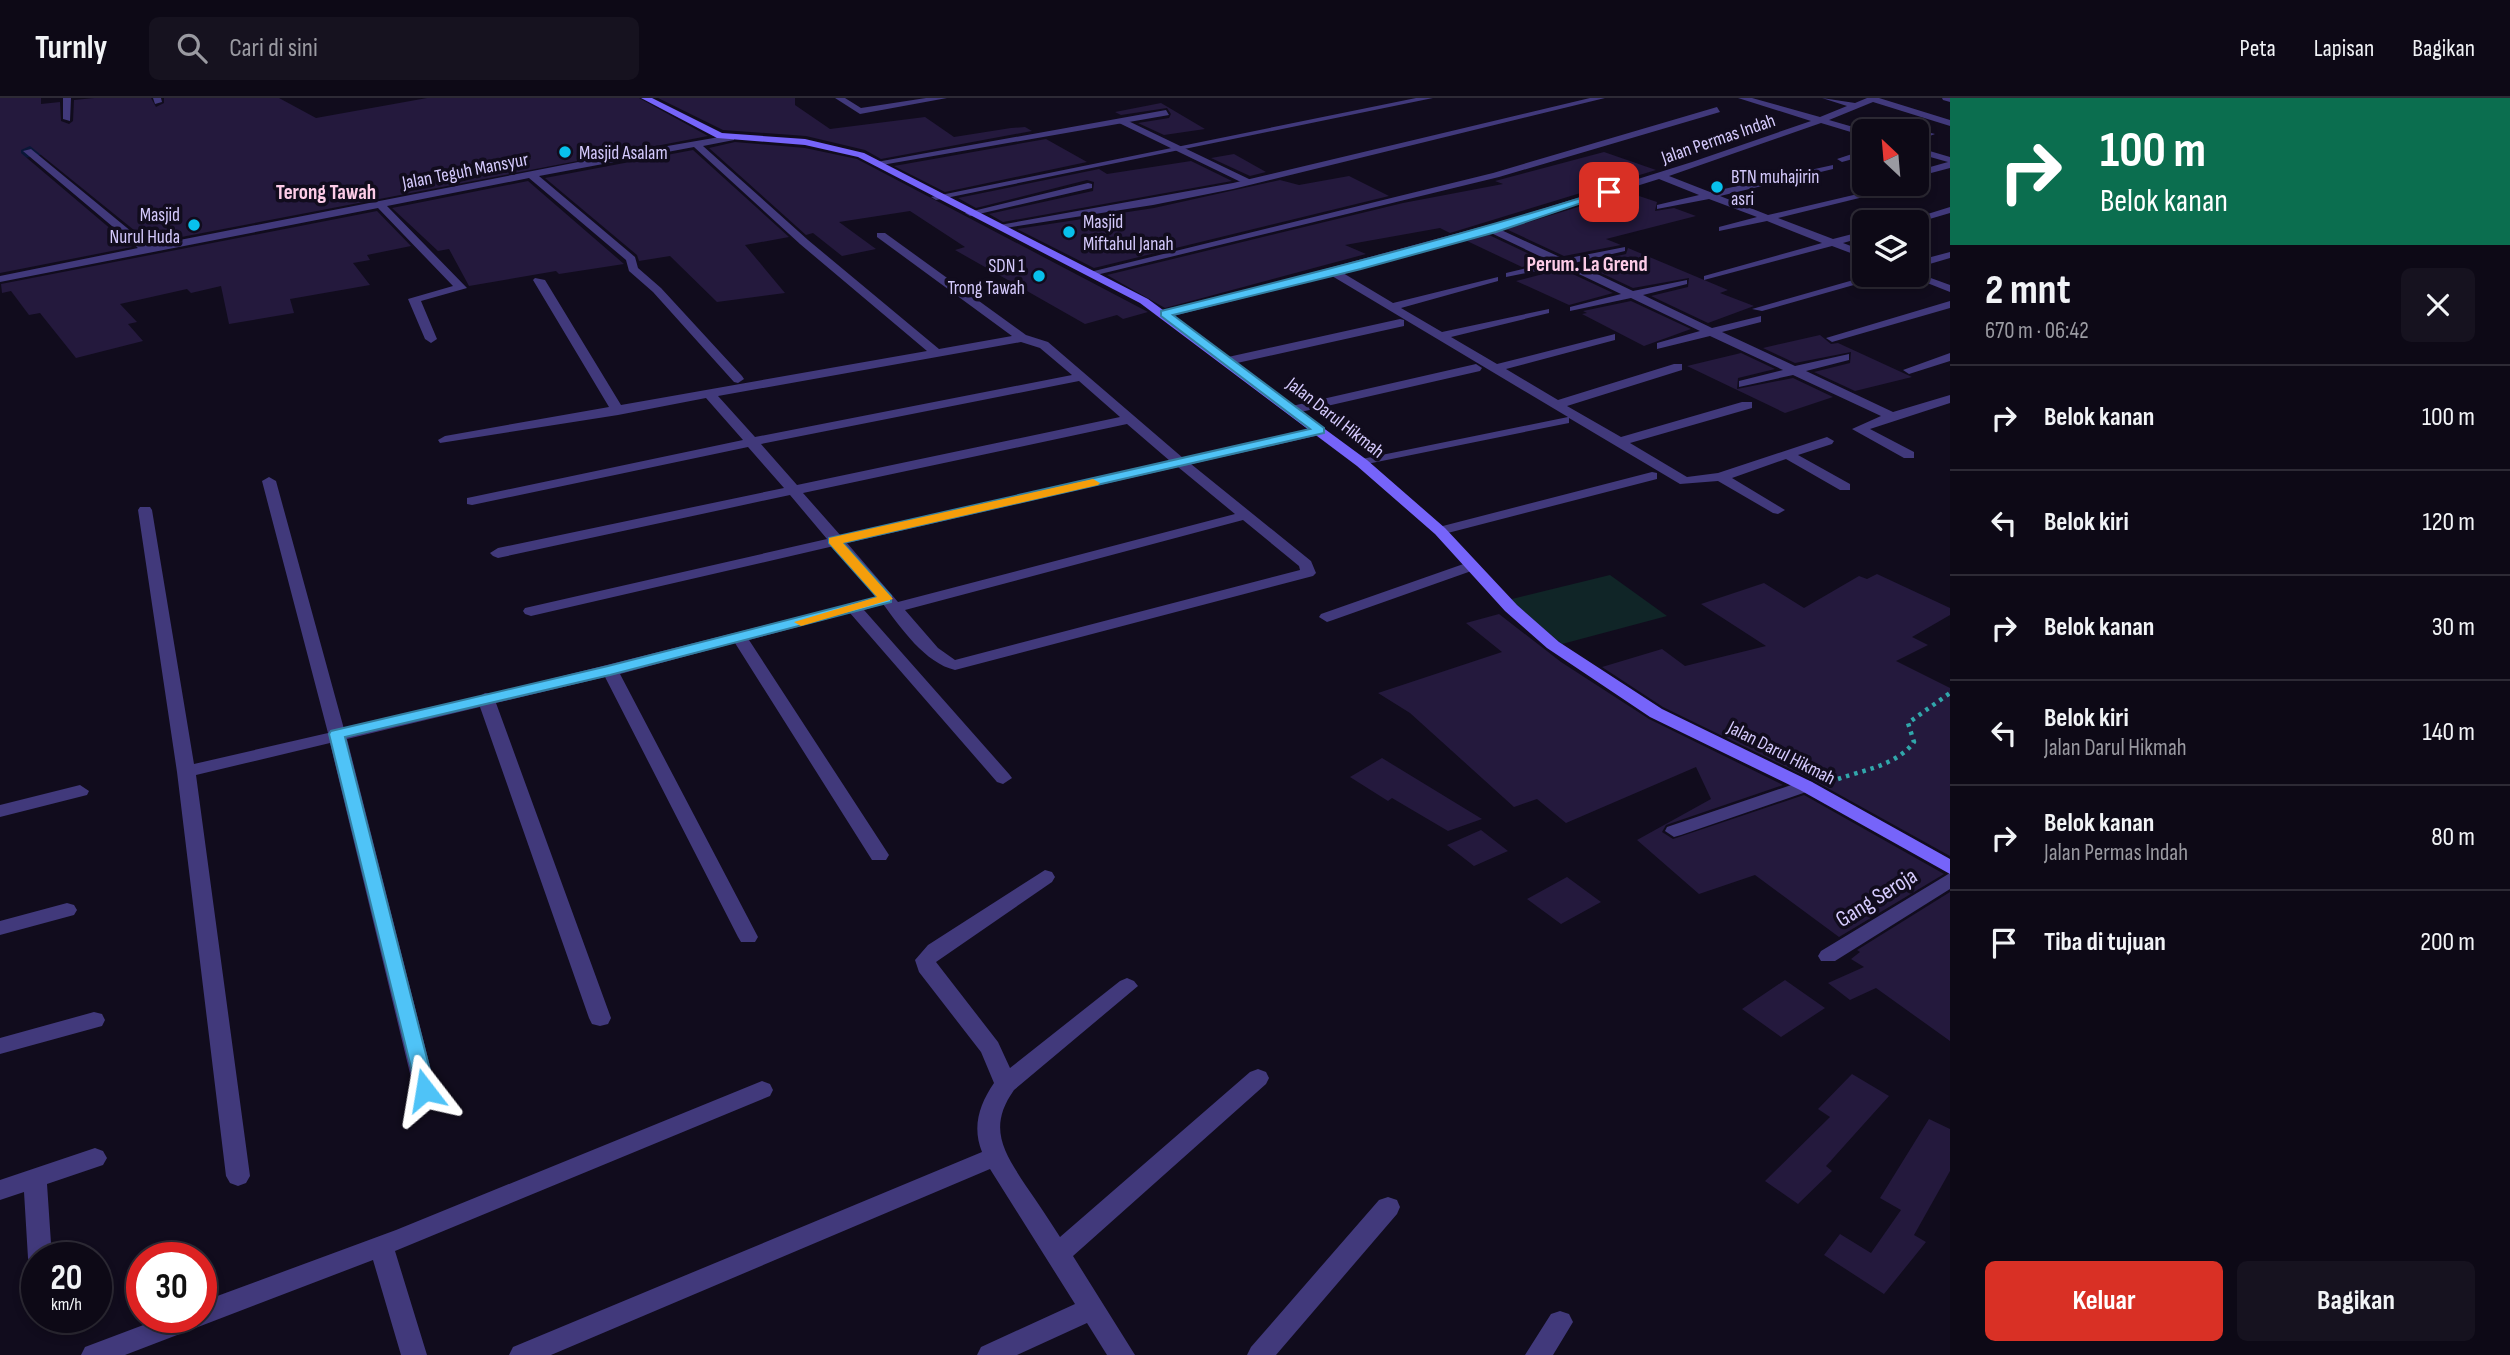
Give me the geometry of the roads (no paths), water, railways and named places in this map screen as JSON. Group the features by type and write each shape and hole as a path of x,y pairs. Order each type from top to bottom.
{"street":[{"path":"67,98 67,119"},
{"name":"Jalan Darul Hikmah","path":"645,98 702,129 731,138 818,144 852,152 936,197 1092,273 1164,314 1362,463 1440,531 1536,633 1589,671 1656,713 1806,786 1950,867"},
{"path":"839,98 860,111 943,98"},
{"path":"936,197 1429,98"},
{"path":"999,226 1153,202 1248,182 1601,98"},
{"path":"1742,98 1852,129"},
{"path":"1826,98 1856,106"},
{"path":"1873,98 1950,123"},
{"name":"Jalan Permas Indah","path":"1164,314 1335,273 1493,230 1822,120 1873,98"},
{"path":"1891,98 1950,116"},
{"path":"1092,273 1496,175 1717,110"},
{"path":"876,163 1166,113"},
{"path":"1122,121 1248,182"},
{"name":"Jalan Teguh Mansyur","path":"0,279 532,174 731,138"},
{"path":"696,144 804,242 935,352"},
{"path":"28,151 148,251"},
{"path":"1929,155 1950,162"},
{"path":"1842,159 1852,156"},
{"path":"1929,169 1950,162"},
{"path":"1661,207 1830,167"},
{"path":"532,174 631,259 633,268 657,290 738,379"},
{"path":"1660,176 1852,251"},
{"path":"970,213 1088,187"},
{"path":"1723,229 1858,196"},
{"path":"380,204 461,288 414,299 430,339"},
{"path":"1929,216 1950,210"},
{"path":"1493,230 1892,416"},
{"path":"711,395 834,541 940,659 955,665 1308,572 1306,564 1181,463 1044,345 1022,338 881,235"},
{"path":"1708,278 1852,237"},
{"path":"1510,275 1621,249"},
{"path":"1929,261 1950,255"},
{"path":"1335,273 1685,481 1720,477 1827,441"},
{"path":"1390,306 1494,279"},
{"path":"538,280 618,411"},
{"path":"1929,281 1950,289"},
{"path":"1574,309 1683,282"},
{"path":"1661,346 1712,332 1758,314 1852,285"},
{"path":"1832,338 1950,304"},
{"path":"1439,336 1545,311"},
{"path":"1228,361 1400,323"},
{"path":"1493,369 1611,337"},
{"path":"445,440 1022,338"},
{"path":"1743,383 1845,357"},
{"path":"1909,370 1950,357"},
{"path":"1292,410 1476,368"},
{"path":"1556,405 1678,368"},
{"path":"472,501 1082,377"},
{"path":"1909,455 1859,429 1949,399"},
{"path":"1618,442 1747,405"},
{"path":"498,552 1130,419"},
{"path":"1362,463 1564,420"},
{"path":"531,611 1319,431"},
{"path":"1788,455 1845,486"},
{"path":"1440,531 1652,476"},
{"path":"1720,477 1778,510"},
{"path":"269,481 337,734 425,1090"},
{"path":"145,510 186,772 238,1176"},
{"path":"186,772 1246,515"},
{"path":"1327,617 1472,566"},
{"path":"854,608 1003,778"},
{"path":"740,638 879,855"},
{"path":"610,671 748,937"},
{"path":"485,698 600,1018"},
{"path":"1674,831 1806,786"},
{"path":"0,811 80,791"},
{"path":"1006,1084 990,1048 926,967 925,960 935,950 1045,877"},
{"name":"Gang Seroja","path":"1828,956 1950,880"},
{"path":"0,928 66,910"},
{"path":"1122,1355 995,1157 987,1138 987,1117 995,1098 1006,1084 1128,986"},
{"path":"0,1046 94,1020"},
{"path":"1058,1254 1258,1078"},
{"path":"217,1308 381,1245 762,1090"},
{"path":"522,1355 995,1157"},
{"path":"0,1190 95,1158"},
{"path":"35,1178 39,1242"},
{"path":"1260,1355 1388,1207"},
{"path":"381,1245 414,1355"},
{"path":"990,1355 1092,1307"},
{"path":"1538,1355 1560,1322"},
{"path":"94,1355 152,1333"}],"waterway":[{"path":"0,153 110,132"}],"place":[{"name":"Masjid Asalam","path":"565,152"},
{"name":"BTN muhajirin asri","path":"1717,187"},
{"name":"Masjid Nurul Huda","path":"194,225"},
{"name":"Masjid Miftahul Janah","path":"1069,232"},
{"name":"SDN 1 Trong Tawah","path":"1039,276"}],"district":[{"name":"Terong Tawah","path":"326,192"},
{"name":"Perum. La Grend","path":"1587,264"}]}
